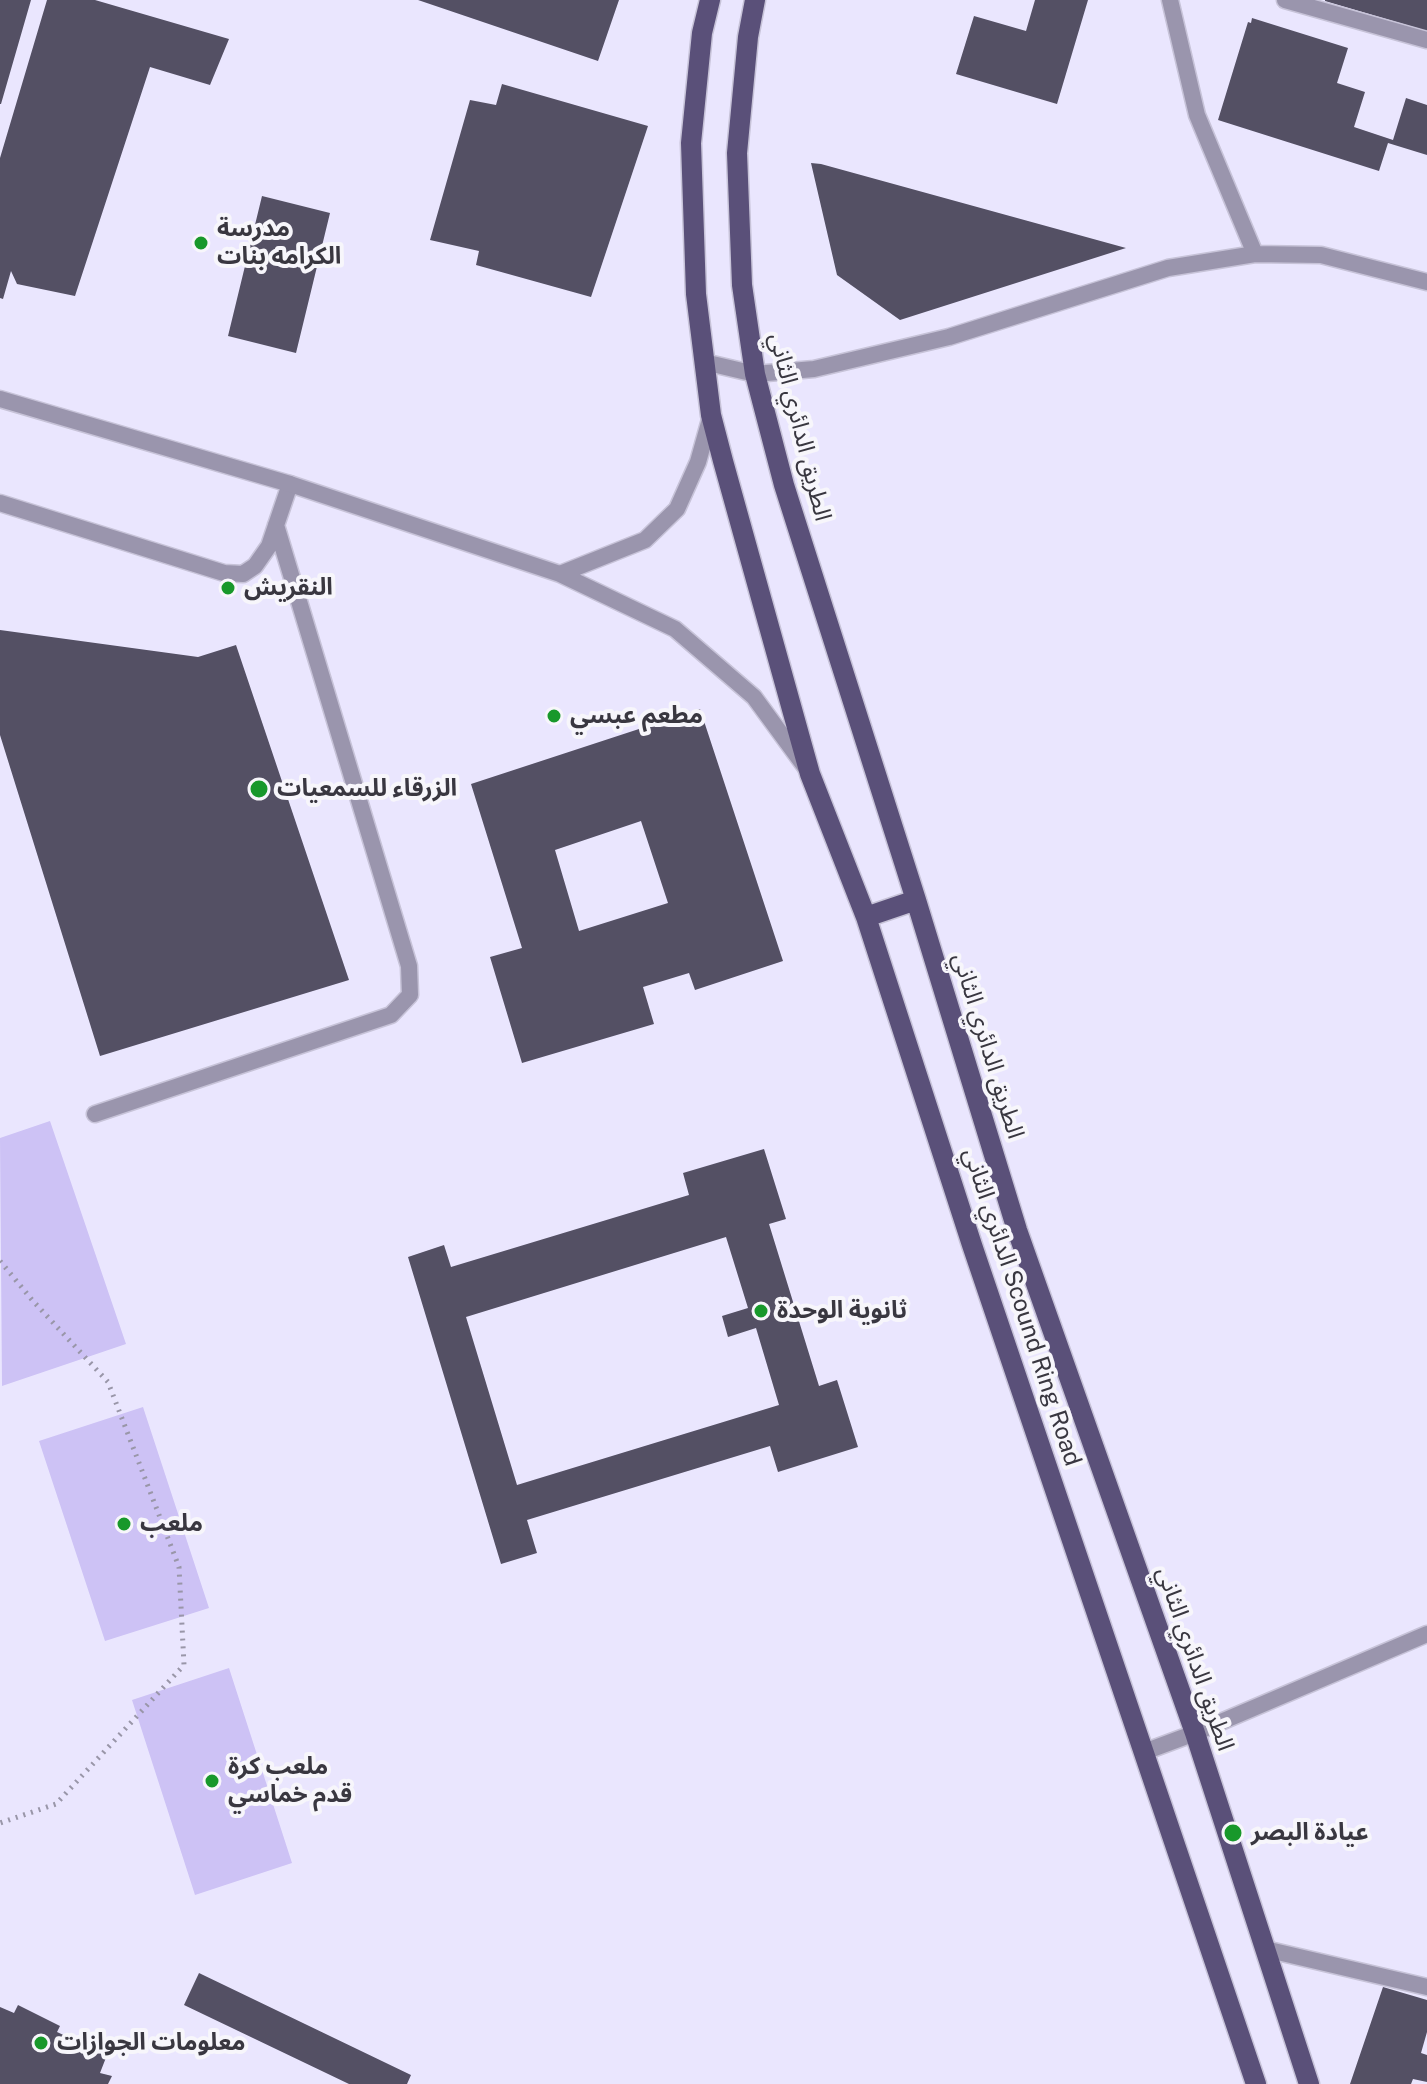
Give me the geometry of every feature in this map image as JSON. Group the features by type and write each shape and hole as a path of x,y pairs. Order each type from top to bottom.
{"main road":[{"path":"710,0 702,33 691,143 696,294 711,415"},
{"name":"الطريق الدائري الثاني","path":"755,0 748,37 737,153 742,285 755,374 784,485 1017,1230 1195,1733 1309,2084"},
{"name":"الدائري الثاني Scound Ring Road","path":"711,415 810,774 866,917 972,1245 1256,2084"},
{"path":"866,917 916,900"}],"street":[{"path":"1170,0 1197,115 1255,254"},
{"path":"1285,0 1427,40"},
{"path":"704,362 755,374 814,369 949,337 1168,268 1255,254 1321,255 1427,282"},
{"path":"0,399 290,484 560,574 675,629 754,697 810,774"},
{"path":"560,574 645,540 677,509 698,462 711,415"},
{"path":"0,503 224,573 243,574 255,566 269,546 290,484"},
{"path":"95,1114 391,1015 410,995 409,966 276,525"},
{"path":"1144,1752 1427,1634"},
{"path":"1265,1949 1427,1987"}],"path":[{"path":"0,1261 108,1382 179,1567 184,1665 56,1804 0,1823"}],"shaded area":[{"path":"50,1121 126,1344 2,1386 0,1138"},
{"name":"ملعب","path":"143,1407 209,1608 105,1641 39,1441"},
{"name":"ملعب كرة قدم خماسي","path":"229,1668 292,1863 195,1895 132,1700"}],"building":[{"path":"0,0 31,0 1,104 0,104"},
{"path":"47,0 95,0 229,39 210,85 150,67 75,296 17,284 11,271 3,299 0,298 0,158"},
{"path":"418,0 619,0 598,61"},
{"path":"1035,0 1088,0 1057,104 956,74 974,16 1026,31"},
{"path":"1325,0 1427,0 1427,31 1325,1"},
{"path":"1252,18 1348,48 1337,83 1365,92 1354,127 1393,140 1406,98 1427,105 1427,155 1388,143 1379,171 1218,120 1248,22 1251,23"},
{"path":"502,84 648,126 591,297 476,265 479,251 430,240 470,100 496,105"},
{"path":"811,163 1126,248 900,320 837,275"},
{"path":"262,196 330,213 296,353 228,336"},
{"path":"0,630 198,657 236,645 349,980 100,1056 0,735"},
{"path":"700,709 783,961 695,990 689,973 643,987 654,1024 522,1063 490,957 522,948 471,784","holes":["641,821 668,903 579,931 555,850"]},
{"path":"764,1149 786,1219 769,1224 819,1386 837,1380 858,1447 778,1472 770,1446 527,1520 537,1553 501,1564 408,1257 444,1245 451,1267 689,1195 683,1173","holes":["726,1237 748,1308 722,1316 728,1337 756,1328 779,1405 517,1485 466,1317"]},
{"path":"199,1973 411,2075 407,2084 349,2084 184,2005"},
{"path":"1383,1987 1427,2000 1427,2032 1421,2053 1427,2055 1427,2082 1413,2079 1411,2084 1350,2084"},
{"name":"معلومات الجوازات","path":"18,2005 60,2026 57,2032 107,2055 100,2073 112,2076 108,2084 0,2084 0,2007 14,2013"}],"place":[{"name":"مدرسة الكرامه بنات","path":"201,243"},
{"name":"النقريش","path":"228,588"},
{"name":"مطعم عبسي","path":"554,716"},
{"name":"الزرقاء للسمعيات","path":"259,789"},
{"name":"ثانوية الوحدة","path":"761,1311"},
{"name":"ملعب","path":"124,1524"},
{"name":"ملعب كرة قدم خماسي","path":"212,1781"},
{"name":"عيادة البصر","path":"1233,1833"},
{"name":"معلومات الجوازات","path":"41,2043"}]}
